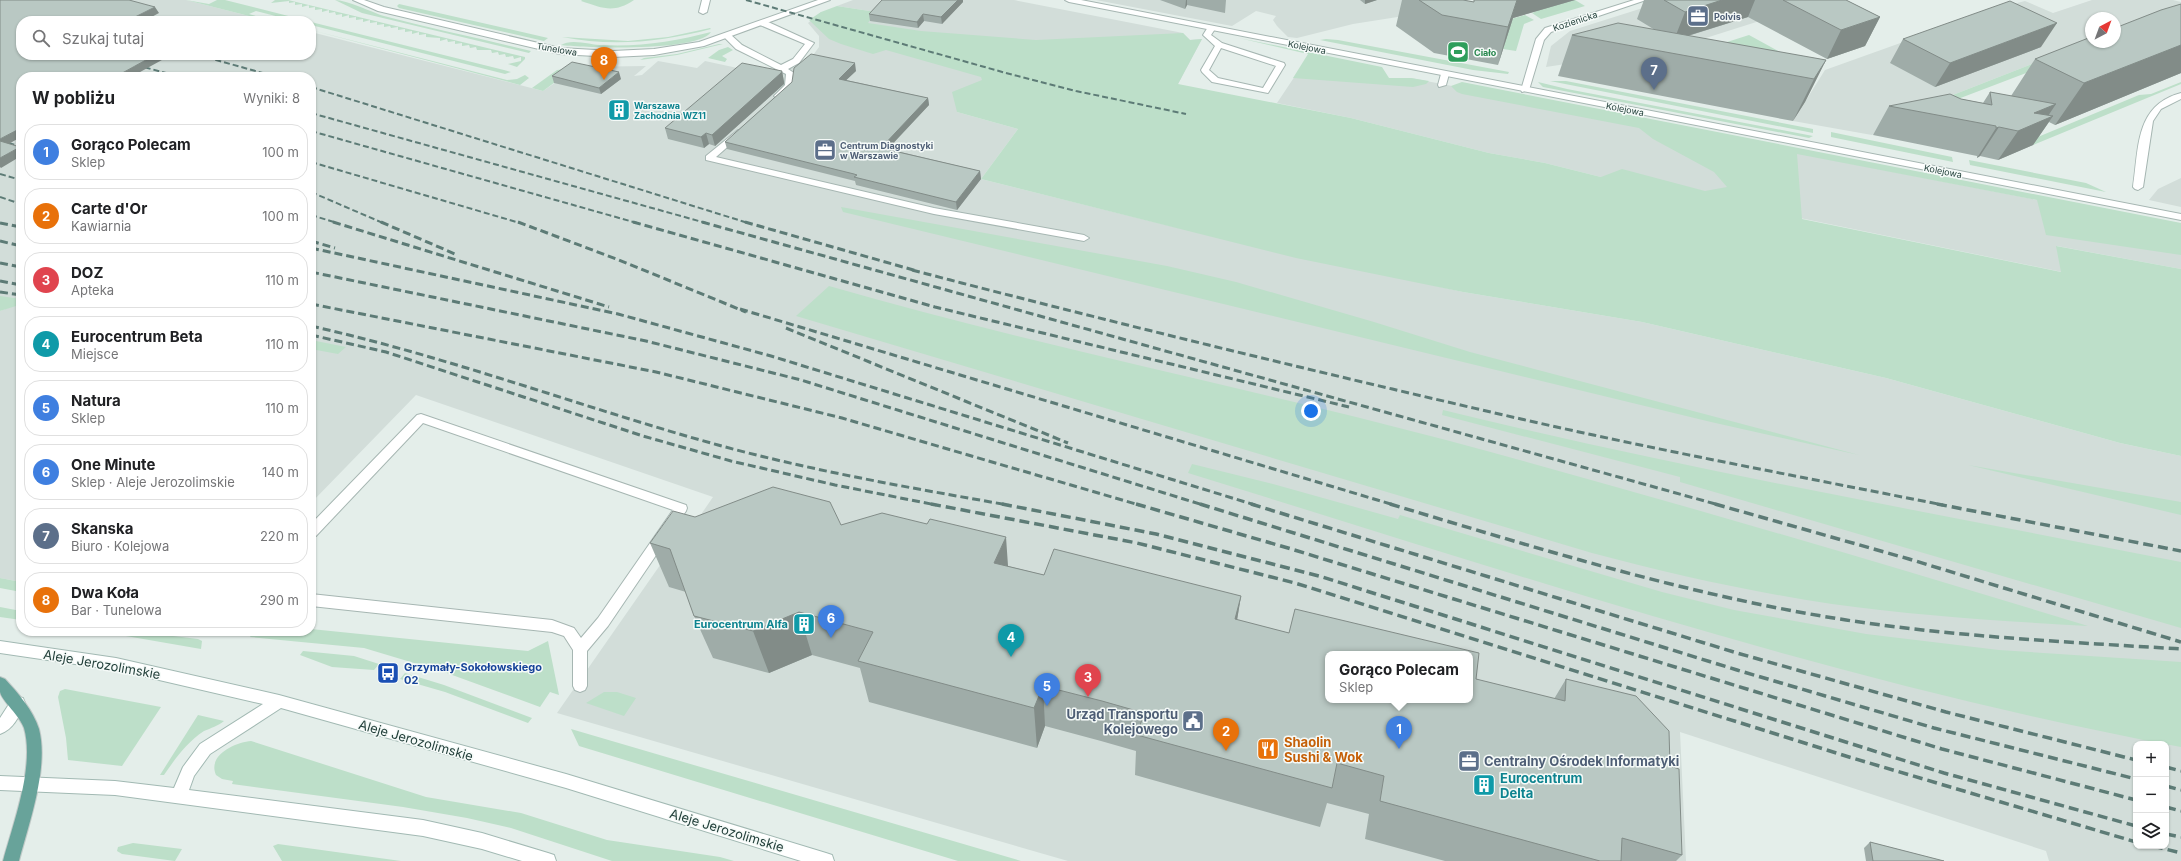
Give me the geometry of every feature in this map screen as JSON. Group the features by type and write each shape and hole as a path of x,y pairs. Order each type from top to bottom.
{"main road":[{"path":"0,683 18,703 31,730 33,754 31,783 11,861"}],"street":[{"name":"Tunelowa","path":"358,0 381,9 573,52 613,54 654,52 697,45 727,36 826,0"},
{"path":"703,12 706,0"},
{"name":"Kolejowa","path":"1069,0 1211,29 2181,217"},
{"name":"Kozienicka","path":"1525,90 1540,39 1548,30 1642,0"},
{"path":"763,23 810,42 796,61 781,69"},
{"path":"1211,29 1207,35 1219,45 1281,65 1264,91 1215,80 1205,70 1219,45"},
{"path":"727,36 740,48 790,73 788,86 772,101"},
{"path":"1442,85 1446,74"},
{"path":"2138,187 2148,121 2158,107 2181,96"},
{"path":"744,127 709,158 934,211 1084,238"},
{"path":"316,527 421,418 681,508 603,622 580,649"},
{"path":"316,601 552,626 569,632 580,649 580,686"},
{"name":"Aleje Jerozolimskie","path":"0,647 116,664 279,700 566,781 826,861"},
{"path":"179,796 188,772 204,750 279,700"},
{"path":"0,727 8,720 18,703"},
{"path":"0,783 31,783 114,788 423,828 482,841 548,861"}],"shaded area":[{"path":"0,0 186,0 249,16 16,16 16,60 316,60 316,33 543,91 578,67 646,66 634,76 642,75 658,61 697,68 705,61 770,75 800,65 811,58 819,47 819,36 808,23 821,12 876,12 837,6 853,0 1014,0 1183,33 1190,40 1202,39 1178,84 957,112 1018,129 981,179 1166,225 1463,292 1642,322 1886,378 2120,443 2181,456 2181,861 2049,861 2046,851 1680,732 1686,861 1068,861 557,713 681,535 693,526 713,497 416,395 316,498 316,72 16,72 16,581 0,578 0,311 13,306 0,307"},
{"path":"1096,0 1439,0 1423,13 1353,24 1297,38 1288,37 1277,26 1273,20 1276,16 1256,11 1232,26"},
{"path":"1668,0 1801,0 1810,5 1649,56 1618,56 1546,67 1551,46 1570,31"},
{"path":"2092,0 2173,0 2181,2 2181,29 2121,32 2121,12 2085,12 2085,43 1917,109 1872,135 1793,121 1825,70 2001,7 2025,1 2053,13"},
{"path":"1309,55 1389,78 1411,78 2181,228 2181,269 2057,246 2062,272 1601,177 1545,163 1489,153 1351,118 1277,103"},
{"path":"2181,178 2181,207 2149,200 2158,189"}],"green space":[{"path":"186,0 209,4 217,0 225,0 288,16 276,16 256,11 249,14 256,16 249,16"},
{"path":"275,0 288,0 309,5 302,7 302,4 295,5 295,2 289,3 289,1 271,3"},
{"path":"335,0 352,4 384,16 531,51 529,53 362,13"},
{"path":"634,0 620,7 608,8 596,6 581,1"},
{"path":"1562,0 1575,0 1585,6 1541,19 1532,13"},
{"path":"399,4 548,38 544,41 399,8 397,6"},
{"path":"309,5 525,57 525,59 517,67 508,64 521,61 521,57 514,59 513,56 506,57 505,54 499,55 498,52 492,53 491,50 477,50 476,47 470,48 469,45 462,46 462,43 455,44 455,41 448,42 447,39 440,41 440,38 426,37 426,34 419,35 419,32 412,34 412,31 405,32 405,29 398,30 398,27 384,27 384,24 377,25 377,22 370,23 370,20 363,22 363,19 356,20 356,17 349,18 349,15 342,17 342,14 336,15 335,12 329,13 329,10 322,12 322,9 315,10 315,7 309,8"},
{"path":"837,6 876,12 868,23 921,31 1036,40 1183,33 1190,40 1202,39 1178,84 1351,118 1489,153 1545,163 1601,177 1622,169 1705,191 1727,187 1714,172 1653,139 1639,128 1462,94 1457,92 1451,86 1462,82 2181,223 2181,255 2046,235 2037,200 1797,154 1802,219 2061,272 2056,246 2181,269 2181,456 2120,443 1886,378 1642,322 1463,292 1296,258 981,179 1018,129 957,112 952,92 982,80 981,77 886,50 873,54 829,39 809,20 821,12"},
{"path":"1525,15 1534,20 1524,24 1516,51 1503,49 1511,19"},
{"path":"316,23 511,72 505,74 316,26"},
{"path":"711,29 674,37 637,42 599,42 562,37 628,41 668,37"},
{"path":"316,31 507,80 517,79 525,75 529,78 520,85"},
{"path":"711,32 702,38 685,43 664,46 593,47 561,45 570,42 603,45 644,44 671,41"},
{"path":"1749,35 1782,53 1724,43"},
{"path":"1239,38 1382,67 1389,78 1411,78 1429,81 1426,84 1413,87 1293,78 1308,54"},
{"path":"1326,39 1509,72 1508,74 1473,70 1320,40"},
{"path":"2085,43 2085,48 2091,48 1950,102 1917,109"},
{"path":"723,44 677,55 640,60 644,58 677,54"},
{"path":"728,47 733,50 722,56 727,59 725,62 708,58 719,50"},
{"path":"574,68 543,91 532,88 557,70"},
{"path":"1550,81 1566,81 1813,129 1813,133"},
{"path":"1538,82 1567,89 1813,136 1809,138 1543,87"},
{"path":"2181,82 2181,84 2033,145 2033,139 2139,95 2151,94"},
{"path":"1831,132 1952,157 1953,162 1831,137"},
{"path":"1969,160 2086,183 2106,192 1970,165"},
{"path":"841,207 1167,266 1236,282 1374,322 1470,352 1859,455 1711,422 843,212"},
{"path":"829,286 983,327 1292,401 1446,440 1768,530 2088,626 1928,615 1832,604 1711,582 1592,553 796,316"},
{"path":"0,296 16,298 16,306 0,311"},
{"path":"316,341 346,347 338,354 316,350"},
{"path":"1443,410 1535,432 1719,472 2181,562 2181,628 1680,482 1680,477 1442,415"},
{"path":"1192,464 1273,484 1398,519 1400,515 1662,592 1734,610 1866,634 1999,650 2181,662 2181,747 2169,745 2169,741 2152,741 2055,721 1929,692 1805,659 1557,587 1188,473"},
{"path":"1968,465 2181,502 2181,515"},
{"path":"0,578 16,581 16,591 0,588"},
{"path":"0,607 16,610 16,619 0,617"},
{"path":"316,630 528,651 548,641 559,695 550,692 540,707 444,672 364,648 250,637 316,636"},
{"path":"126,636 173,636 198,639 202,641 201,649"},
{"path":"303,651 354,656 379,664 374,670 332,667 300,655"},
{"path":"405,673 444,685 532,718 528,723 445,692 400,679"},
{"path":"65,689 161,707 122,766 68,760 66,738 58,697 60,691"},
{"path":"604,692 617,692 636,698 624,716 586,703"},
{"path":"198,715 224,721 217,726 204,731 192,740 172,763 164,775 160,775"},
{"path":"571,729 1021,861 958,861 579,746"},
{"path":"251,741 426,797 521,813 607,840 720,857 734,861 612,861 511,828 467,818 403,807 232,784 233,781 222,779 216,775 214,768 216,761 224,751 238,744"},
{"path":"133,843 182,849 175,861 122,854 117,851 118,847"},
{"path":"278,844 401,861 282,861 273,846"}],"building":[{"path":"0,0 129,0 155,7 137,16 16,16 16,60 146,60 124,72 16,72 16,131 0,139"},
{"path":"882,0 958,0 941,17 923,14 917,22 869,14"},
{"path":"1419,0 1463,0 1474,2 1474,0 1517,0 1508,27 1442,15"},
{"path":"1664,0 1722,0 1685,12"},
{"path":"1783,0 1846,0 1880,17 1841,30"},
{"path":"2010,1 2057,23 1950,63 1903,39"},
{"path":"2181,4 2181,45 2084,83 2035,59 2085,39 2085,48 2121,48 2121,26"},
{"path":"1618,23 1826,60 1814,79 1572,35"},
{"path":"811,54 855,63 839,79 928,98 881,148 980,171 956,202 854,177 857,175 854,174 725,142 792,82 794,68"},
{"path":"572,62 619,72 599,88 552,76"},
{"path":"742,63 782,71 712,135 706,133 701,137 665,128"},
{"path":"1990,92 2056,104 2034,113 2053,116 2018,131 1999,127 1996,128 1996,126 1889,106 1950,94 1961,99 1992,105"},
{"path":"0,141 16,146 16,149 0,158"},
{"path":"773,487 830,502 841,525 882,513 927,524 930,519 1006,537 994,563 1044,575 1054,549 1241,596 1235,619 1289,633 1295,609 1471,651 1325,651 1325,703 1473,703 1473,652 1479,653 1476,679 1565,701 1566,679 1636,696 1669,731 1670,766 1679,769 1682,855 1622,838 1621,861 1600,861 1380,801 1384,776 1337,763 1332,788 1137,735 1144,713 1102,701 1043,686 1034,708 858,661 873,632 799,612 753,631 694,616 670,549 650,543 673,511 695,517"},
{"path":"1870,842 1944,861 1873,861"}],"railway":[{"path":"746,0 1006,73 1076,91 1186,114"},
{"path":"216,60 259,72"},
{"path":"136,65 162,72"},
{"path":"316,89 748,223"},
{"path":"316,114 706,223"},
{"path":"316,132 637,223"},
{"path":"0,140 16,145"},
{"path":"316,163 520,223"},
{"path":"0,174 16,179"},
{"path":"316,194 383,223"},
{"path":"0,197 16,202"},
{"path":"316,217 337,223"},
{"path":"333,222 609,307"},
{"path":"381,222 455,254"},
{"path":"518,222 619,260 746,312"},
{"path":"633,222 935,307 1349,407"},
{"path":"702,222 1719,505"},
{"path":"745,222 917,271"},
{"path":"0,223 16,226"},
{"path":"0,241 16,245"},
{"path":"316,242 335,248"},
{"path":"316,249 618,314 771,356 1255,505"},
{"path":"0,263 16,266"},
{"path":"912,270 1216,347 1521,419 1679,453 1943,505"},
{"path":"316,273 646,341 801,380 1203,505"},
{"path":"0,281 16,284"},
{"path":"0,292 16,294"},
{"path":"316,305 656,372 842,418 1139,505"},
{"path":"740,309 1394,505"},
{"path":"316,327 414,352 718,445 790,463 862,478 1008,505"},
{"path":"786,328 1068,443"},
{"path":"316,336 386,352 643,436 731,461 835,485 936,505"},
{"path":"931,504 1137,543 1295,583 1849,757 2133,841"},
{"path":"1002,504 1156,534 1319,576 1944,773 2133,825"},
{"path":"1136,504 1288,548 1942,749 2133,799"},
{"path":"1200,504 1737,670 1934,728 2133,778"},
{"path":"1251,504 1737,653 1946,712 2133,759"},
{"path":"1390,504 1616,570 1673,585 1788,610 1846,620 1929,631 2181,649"},
{"path":"1715,504 1909,559 2181,642"},
{"path":"1937,504 2181,551"},
{"path":"2169,768 2181,771"},
{"path":"2169,787 2181,790"},
{"path":"2169,808 2181,811"},
{"path":"2169,835 2181,837"},
{"path":"2165,849 2181,853"}],"place":[{"name":"Polvis","path":"1698,16"},
{"name":"Ciało","path":"1458,52"},
{"name":"Dwa Koła","path":"604,80"},
{"name":"Skanska","path":"1654,90"},
{"name":"Warszawa Zachodnia WZ11","path":"619,110"},
{"name":"Centrum Diagnostyki w Warszawie","path":"825,150"},
{"name":"Eurocentrum Alfa","path":"804,624"},
{"name":"One Minute","path":"831,638"},
{"name":"Eurocentrum Beta","path":"1011,657"},
{"name":"Grzymały-Sokołowskiego 02","path":"388,673"},
{"name":"DOZ","path":"1088,697"},
{"name":"Natura","path":"1047,706"},
{"name":"Urząd Transportu Kolejowego","path":"1193,721"},
{"name":"Shaolin Sushi & Wok","path":"1268,749"},
{"name":"Gorąco Polecam","path":"1399,749"},
{"name":"Carte d'Or","path":"1226,751"},
{"name":"Centralny Ośrodek Informatyki","path":"1469,761"},
{"name":"Eurocentrum Delta","path":"1484,785"}]}
